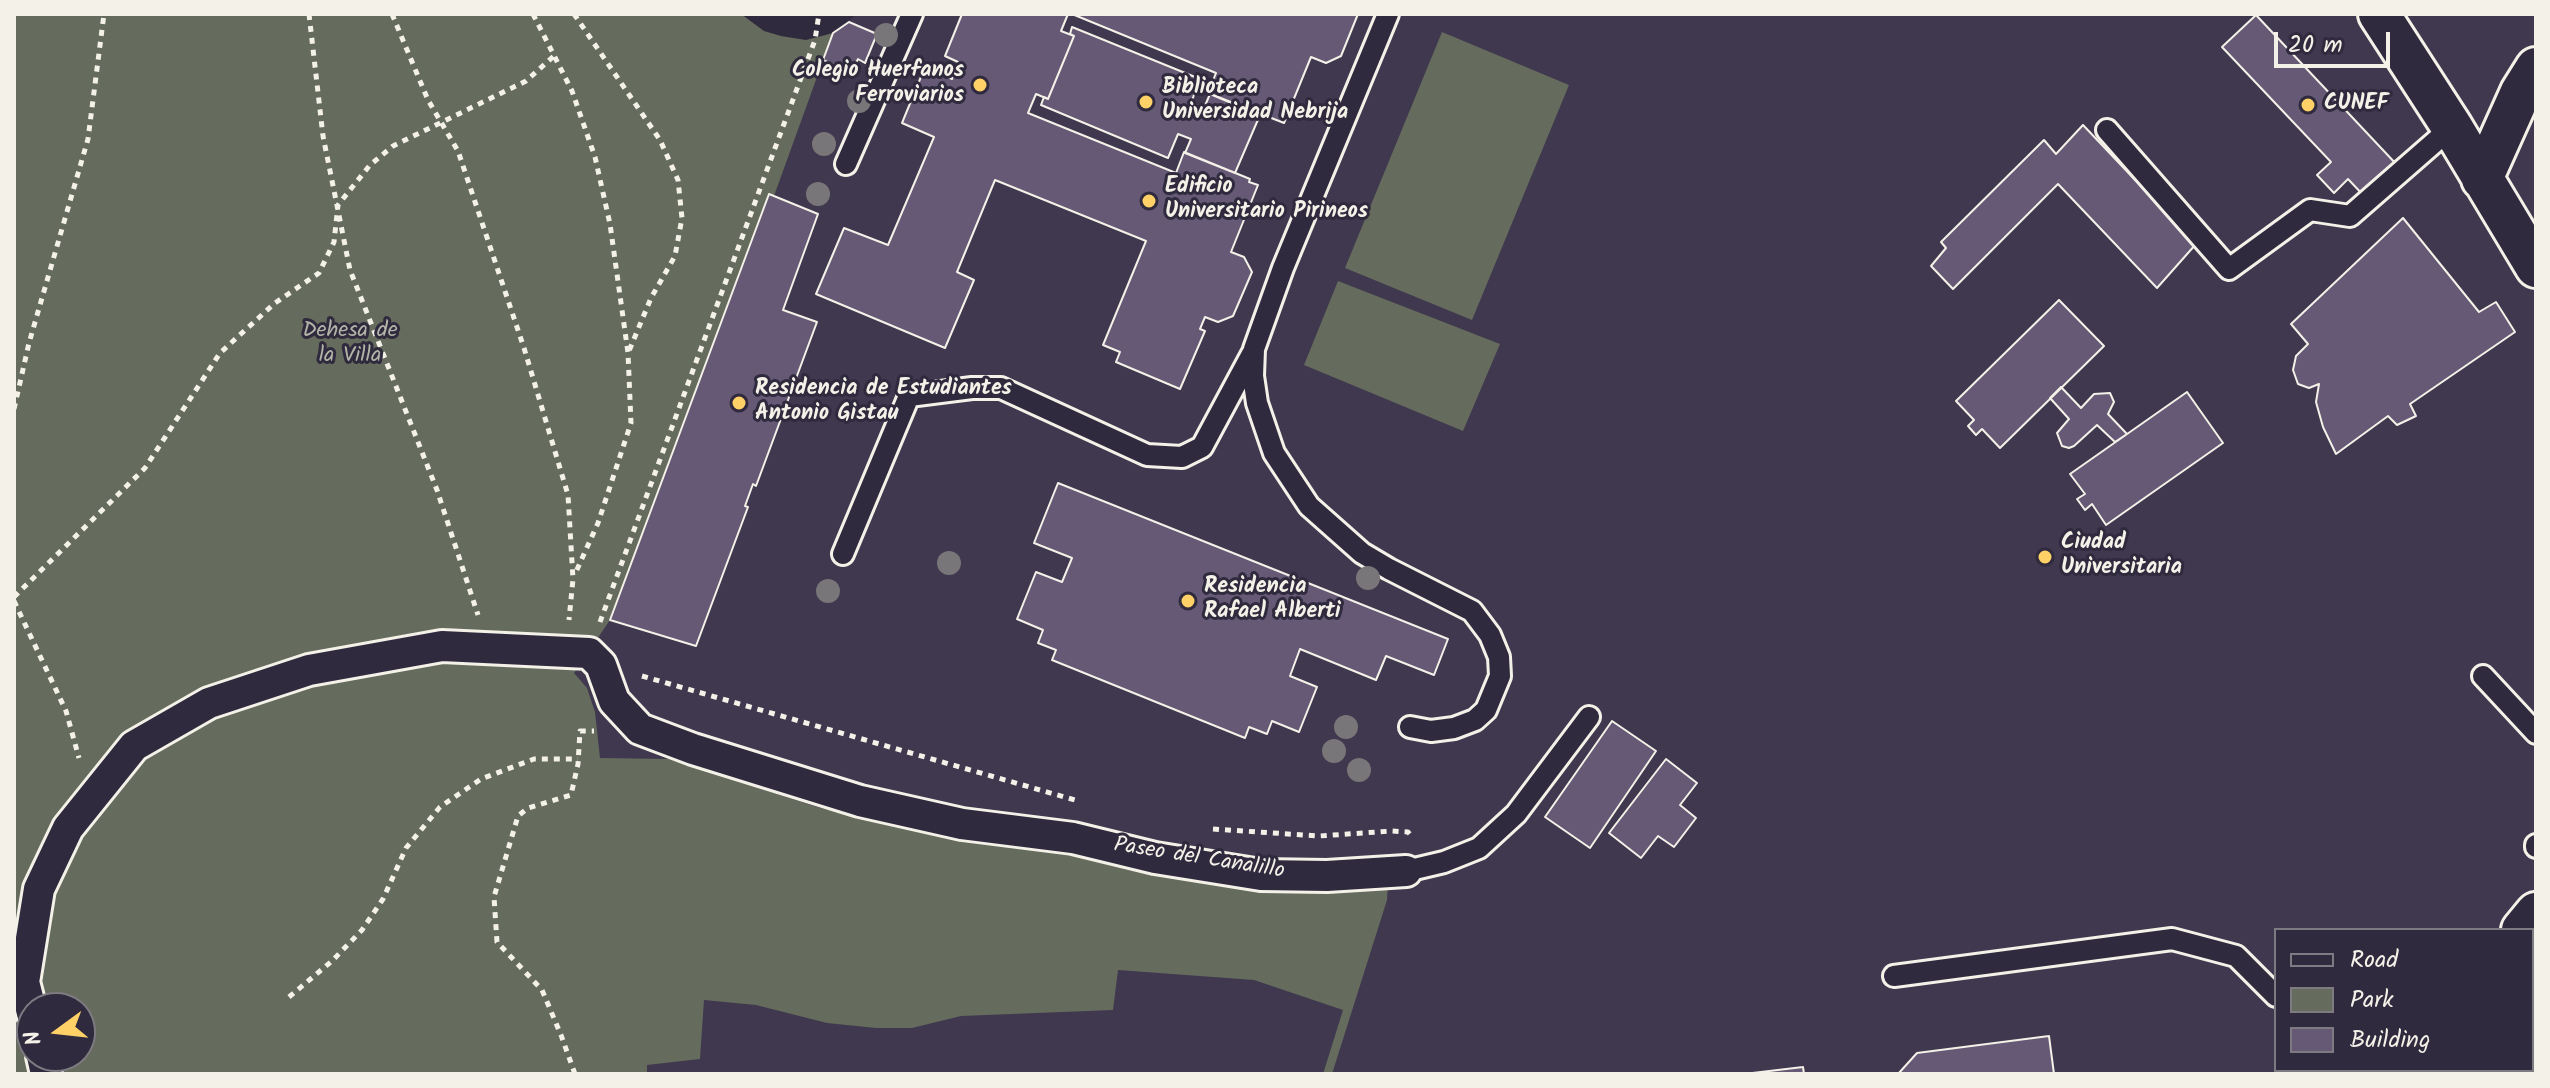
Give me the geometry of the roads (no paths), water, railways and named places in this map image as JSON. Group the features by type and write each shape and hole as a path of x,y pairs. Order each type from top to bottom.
{"street":[{"path":"2379,14 2452,127 2536,267"},
{"path":"2482,179 2521,92 2536,68"},
{"name":"Paseo del Canalillo","path":"27,992 24,982 39,889 68,828 134,746 209,703 309,670 442,646 586,656 614,701 640,729 693,749 860,801 962,824 1073,838 1155,858 1261,875 1327,876 1406,871"}],"lane":[{"path":"846,164 912,14"},
{"path":"843,554 909,396 972,388 1001,388 1147,455 1182,457 1202,447 1254,349 1283,268 1388,14"},
{"path":"2107,130 2229,269 2310,210 2350,216 2452,127"},
{"path":"1254,349 1253,376 1263,428 1274,453 1309,506 1362,553 1472,611 1490,635 1499,657 1500,676 1486,710 1475,720 1454,728 1431,731 1410,727"},
{"path":"2483,676 2536,733"},
{"path":"1406,871 1444,862 1479,848 1516,814 1589,717"},
{"path":"1894,976 2172,939 2236,956 2274,994"}],"place":[{"name":"Colegio Huerfanos Ferroviarios","path":"980,85"},
{"name":"Biblioteca Universidad Nebrija","path":"1146,102"},
{"name":"CUNEF","path":"2308,105"},
{"name":"Edificio Universitario Pirineos","path":"1149,201"},
{"name":"Residencia de Estudiantes Antonio Gistau","path":"739,403"},
{"name":"Ciudad Universitaria","path":"2045,557"},
{"name":"Residencia Rafael Alberti","path":"1188,601"}],"park label":[{"name":"Dehesa de la Villa","path":"350,344"}]}
